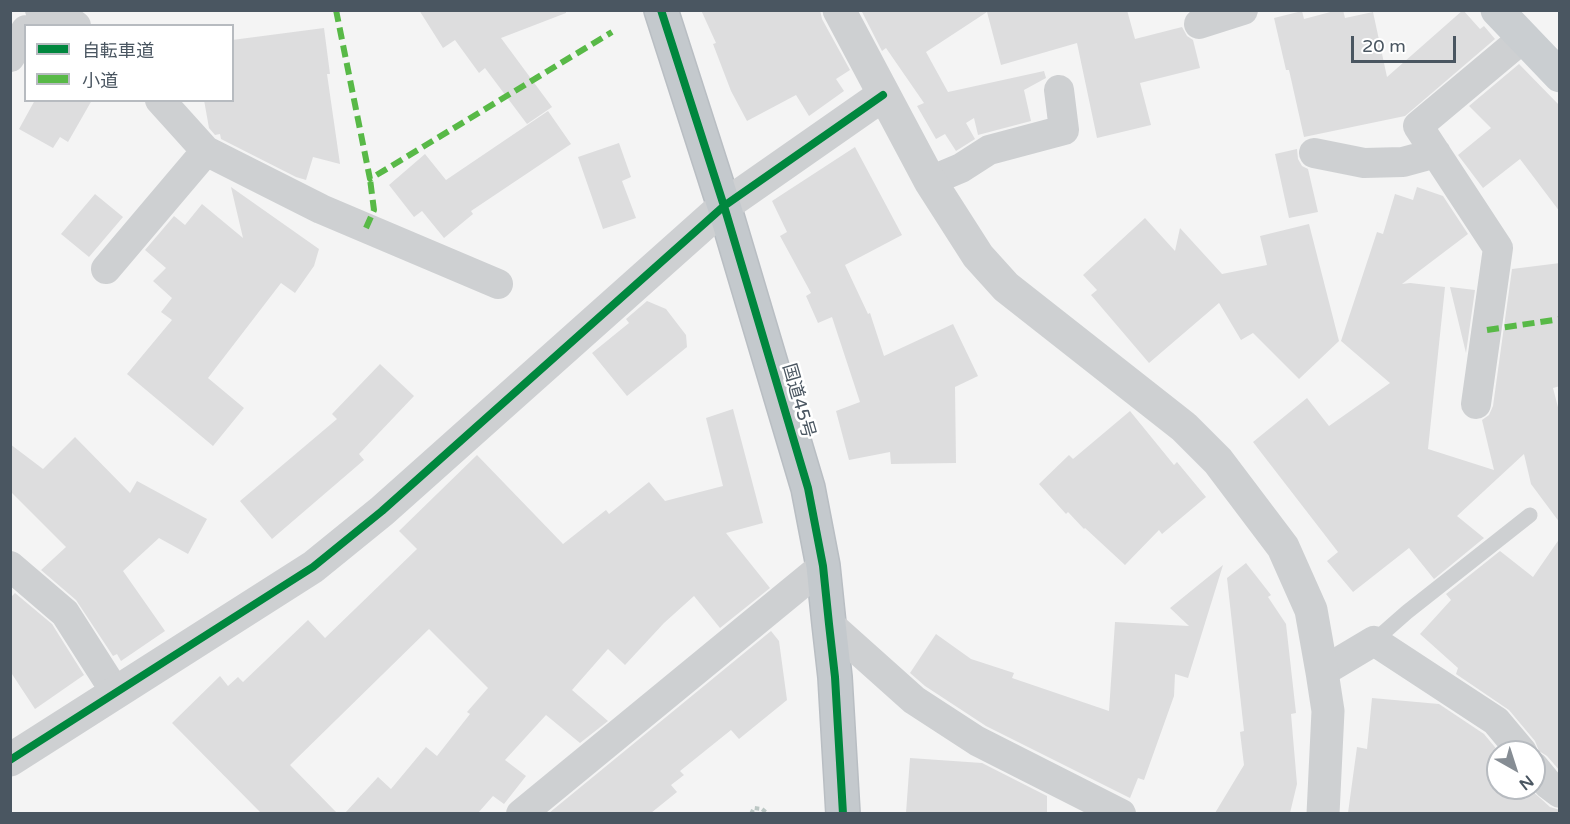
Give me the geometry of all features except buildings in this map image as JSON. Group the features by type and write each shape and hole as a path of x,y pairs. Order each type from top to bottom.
{"highway":[{"name":"国道45号","path":"661,10 724,206 808,488 823,566 835,677 843,813"}],"main road":[{"path":"1497,10 1560,76"}],"street":[{"path":"29,24 38,10 65,18 73,24"},
{"path":"839,10 930,181 978,256 1006,287 1184,427 1218,461 1283,547 1311,610 1328,711 1323,813"},
{"path":"1199,24 1243,10"},
{"path":"10,57 24,33"},
{"path":"1476,404 1498,248 1418,126 1524,38"},
{"path":"930,181 961,168 989,150 1064,130 1059,90"},
{"path":"10,760 314,567 382,511 724,206 883,95"},
{"path":"162,102 206,151 321,209 498,284"},
{"path":"106,269 206,151"},
{"path":"1314,153 1365,163 1403,162 1436,153"},
{"path":"520,813 823,566"},
{"path":"10,567 65,613 116,693"},
{"path":"829,624 914,700 977,741 1122,813"},
{"path":"1322,672 1374,641 1496,721 1512,740"},
{"path":"1546,782 1560,793"}],"lane":[{"path":"1374,641 1530,514"}],"path":[{"path":"751,813 754,808 768,813"}],"marked path":[{"path":"336,10 370,179 612,32"},
{"path":"366,228 374,210 370,179"},
{"path":"1487,330 1560,319"}],"cycle path":[{"path":"661,10 724,206 808,488 823,566 835,677 843,814"},
{"path":"10,760 313,567 382,511 724,206 883,95"}]}
